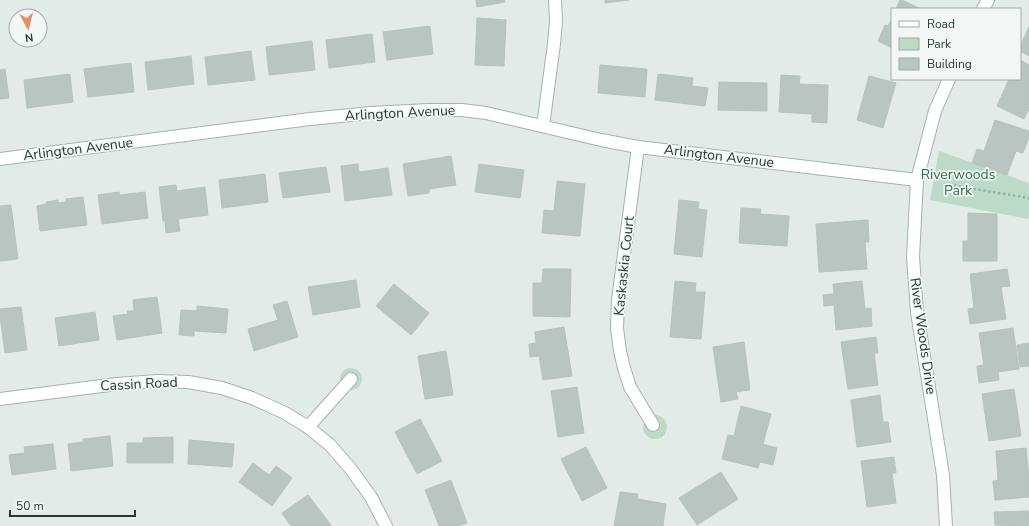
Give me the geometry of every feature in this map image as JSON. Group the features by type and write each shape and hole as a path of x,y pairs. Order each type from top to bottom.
{"street":[{"path":"542,126 554,44 556,21 555,0"},
{"name":"River Woods Drive","path":"946,526 943,475 920,336 913,257 917,180 935,111 949,80"},
{"name":"Arlington Avenue","path":"0,159 310,119 415,110 462,110 486,113 601,140 638,147 917,180"},
{"name":"Kaskaskia Court","path":"638,147 618,300 617,328 620,351 630,387 652,425"},
{"path":"312,430 351,379"},
{"name":"Cassin Road","path":"0,399 117,384 157,381 188,382 222,388 252,398 285,413 312,430 330,445 350,468 371,497 386,526"}],"path":[{"path":"944,184 1029,198"}],"green space":[{"name":"Riverwoods Park","path":"939,151 1029,183 1029,219 930,200"},
{"path":"347,368 355,368 362,375 362,383 355,390 347,390 340,383 340,375"},
{"path":"655,415 663,419 667,427 663,435 655,439 647,435 643,427 647,419"}],"building":[{"path":"476,0 504,0 505,2 477,7"},
{"path":"605,0 629,0 605,3"},
{"path":"900,0 902,0 919,8 896,8"},
{"path":"477,18 506,20 504,66 475,65"},
{"path":"891,21 891,48 878,41 885,25 888,26"},
{"path":"430,26 433,54 387,60 383,32"},
{"path":"1029,27 1029,56 1021,52 1021,44"},
{"path":"372,34 375,62 329,68 326,40"},
{"path":"312,41 315,70 269,75 266,47"},
{"path":"251,51 255,80 208,85 205,57"},
{"path":"191,56 194,84 148,90 145,62"},
{"path":"1021,61 1029,65 1029,109 1024,119 997,106 1009,80 1021,80"},
{"path":"131,63 134,92 88,97 84,69"},
{"path":"600,65 647,69 645,97 598,93"},
{"path":"5,69 9,98 0,99 0,70"},
{"path":"70,74 73,102 27,108 24,80"},
{"path":"658,74 693,78 692,86 708,88 705,106 655,100"},
{"path":"781,75 800,76 799,84 828,85 827,123 812,122 812,114 779,112"},
{"path":"869,76 896,83 883,128 857,120"},
{"path":"719,82 767,83 767,111 718,110"},
{"path":"995,120 1029,131 1029,137 1023,153 1016,151 1007,175 972,163 977,149 984,151"},
{"path":"451,156 456,185 429,189 429,193 408,196 403,164"},
{"path":"358,164 359,172 388,168 392,195 345,201 341,166"},
{"path":"479,164 524,170 520,198 475,192"},
{"path":"326,167 330,192 283,198 279,173"},
{"path":"265,174 268,202 222,208 219,180"},
{"path":"557,181 585,184 580,236 542,233 544,210 554,211"},
{"path":"176,185 177,191 205,187 208,215 178,219 180,231 166,233 159,187"},
{"path":"119,192 120,195 145,192 148,218 102,224 98,195"},
{"path":"83,197 87,225 40,231 37,206 47,204 46,202 58,200 58,203 66,202 66,199"},
{"path":"679,200 699,202 698,209 707,210 702,257 674,254"},
{"path":"11,205 18,259 0,261 0,206"},
{"path":"741,208 761,209 760,214 789,216 787,246 739,243"},
{"path":"968,213 997,214 997,261 963,261 963,241 968,241"},
{"path":"868,220 869,242 865,242 867,269 819,272 816,224"},
{"path":"543,269 571,269 570,317 533,316 533,283 542,283"},
{"path":"1007,269 1010,286 1001,287 1006,319 970,324 968,309 974,308 970,274"},
{"path":"356,280 360,307 313,315 308,287"},
{"path":"675,281 696,283 695,292 705,292 701,339 670,337"},
{"path":"862,281 865,309 871,308 872,326 836,330 834,305 824,306 823,295 834,294 833,284"},
{"path":"394,284 429,313 411,335 376,306"},
{"path":"157,297 162,333 117,340 113,316 128,314 127,311 134,311 133,300"},
{"path":"287,301 298,337 254,351 248,329 278,320 273,305"},
{"path":"197,306 228,309 226,333 194,331 194,336 179,335 181,310 197,311"},
{"path":"21,307 27,350 5,353 0,309"},
{"path":"95,312 99,340 59,346 55,318"},
{"path":"564,327 572,376 543,380 539,356 530,357 529,344 536,343 535,332"},
{"path":"1013,328 1019,369 998,372 999,380 979,383 977,366 984,365 979,333"},
{"path":"876,337 878,353 874,353 878,385 848,389 841,342"},
{"path":"744,342 750,390 736,392 738,399 721,402 713,347"},
{"path":"1029,343 1029,366 1020,367 1017,345"},
{"path":"446,351 453,395 425,399 418,356"},
{"path":"577,387 584,433 558,437 551,391"},
{"path":"1014,389 1021,436 989,441 982,394"},
{"path":"880,395 883,422 888,422 891,442 857,447 851,400"},
{"path":"741,406 771,414 763,444 777,448 773,465 760,462 758,468 722,459 728,435 734,436"},
{"path":"420,419 442,461 417,474 395,432"},
{"path":"110,436 113,466 71,471 68,444 83,442 83,439"},
{"path":"173,437 173,463 127,463 127,443 143,443 143,438"},
{"path":"189,440 234,444 232,467 188,464"},
{"path":"53,444 56,469 12,475 9,455 25,453 24,447"},
{"path":"586,447 607,488 582,501 561,459"},
{"path":"1026,448 1029,477 1029,497 995,500 993,481 998,480 996,451"},
{"path":"894,457 896,473 892,473 896,503 867,507 861,461"},
{"path":"253,463 269,475 276,466 292,478 272,506 239,482"},
{"path":"721,472 738,499 697,525 679,498"},
{"path":"451,480 467,523 458,526 439,526 425,490"},
{"path":"620,492 638,494 637,499 666,504 663,526 614,526"},
{"path":"308,495 331,525 330,526 291,526 282,513"},
{"path":"1029,511 1029,526 995,525 994,512"}]}
